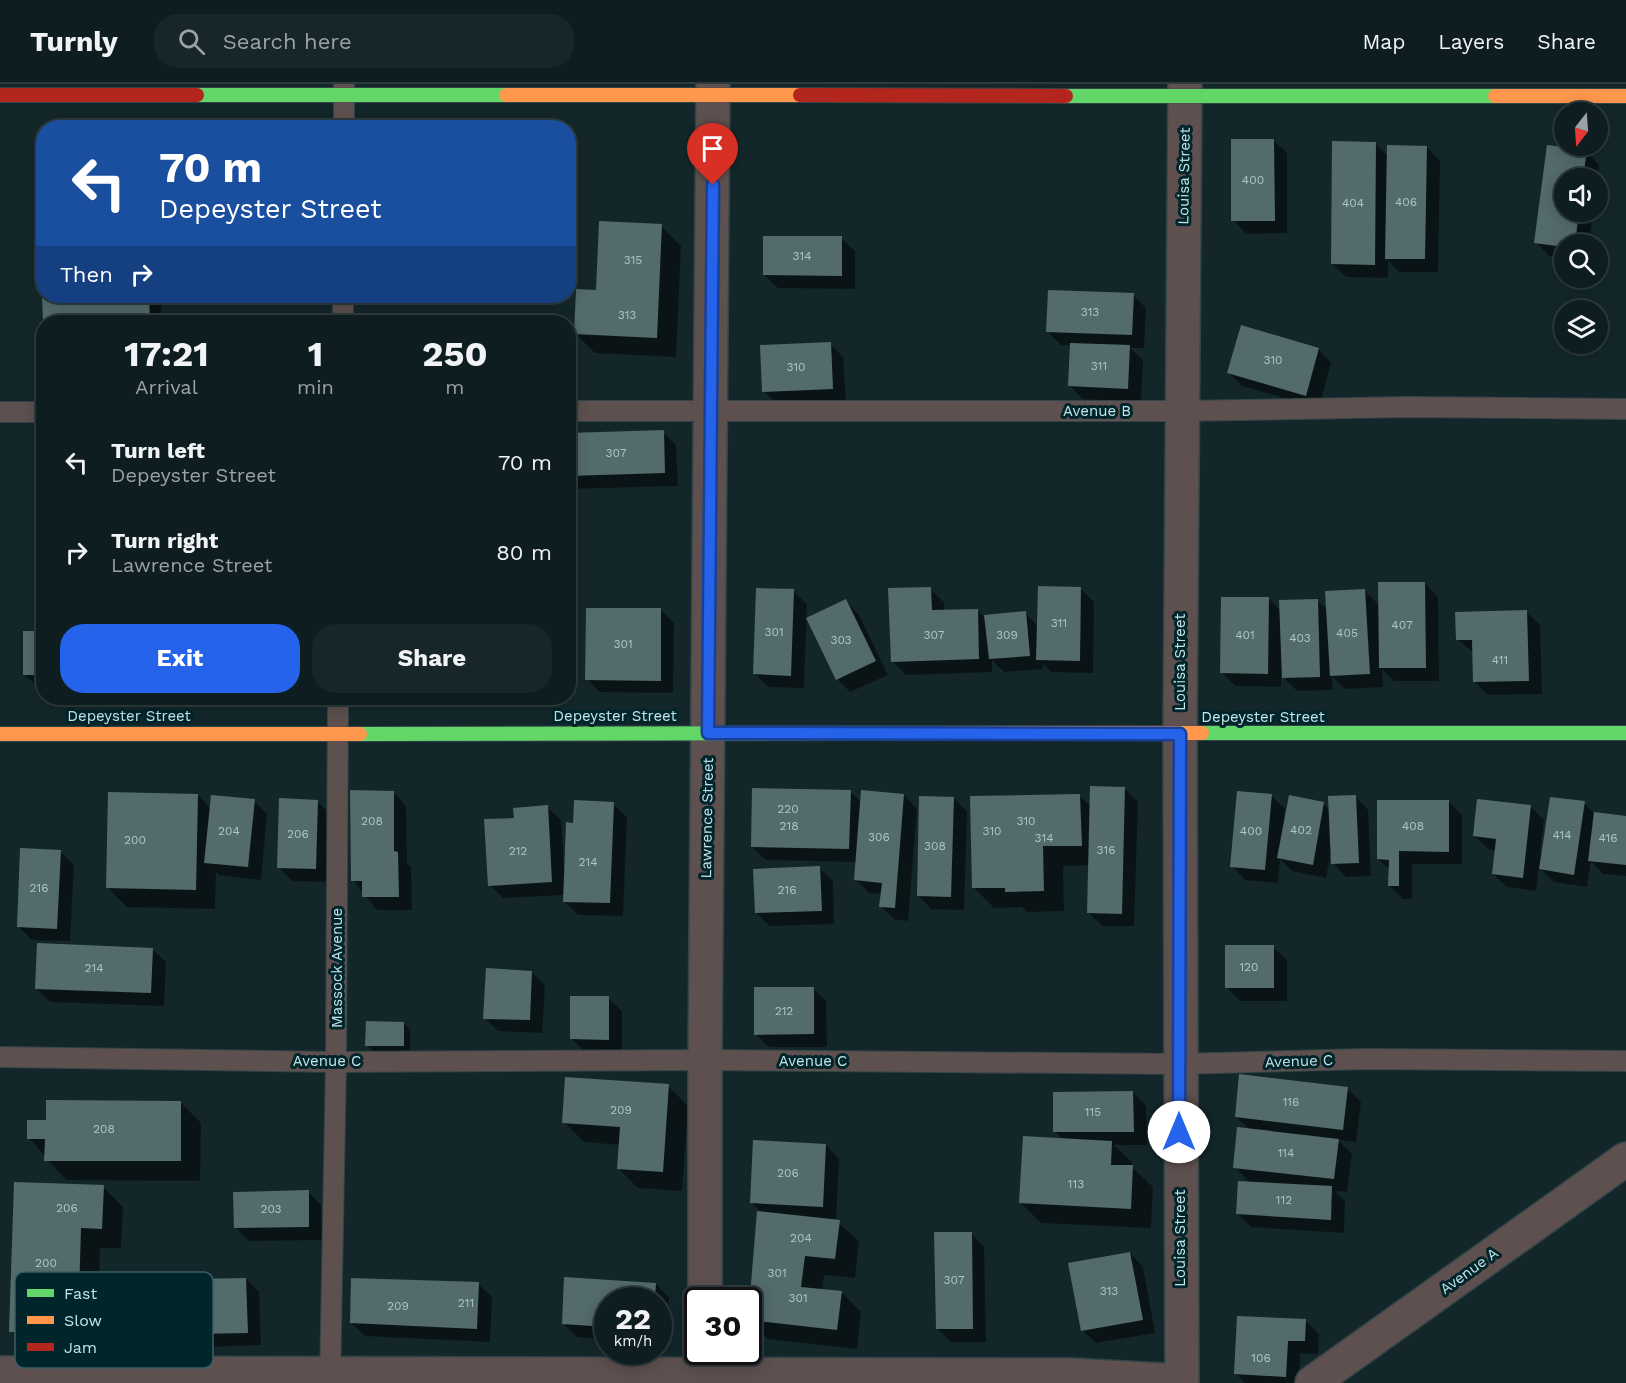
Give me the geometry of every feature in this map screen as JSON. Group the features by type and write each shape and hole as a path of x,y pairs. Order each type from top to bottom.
{"street":[{"path":"0,95 344,89 1185,90 1626,96"},
{"name":"Lawrence Street","path":"705,1287 713,90"},
{"name":"Louisa Street","path":"1181,1382 1180,734 1185,90"},
{"name":"Depeyster Street","path":"0,734 1626,733"},
{"name":"Avenue A","path":"1312,1383 1626,1159"},
{"path":"0,1373 330,1378 706,1369 1070,1375 1181,1382"}],"lane":[{"path":"344,89 344,120"},
{"name":"Avenue B","path":"576,411 1626,408"},
{"path":"0,411 36,412"},
{"name":"Massock Avenue","path":"330,1378 336,1062 338,705"},
{"name":"Avenue C","path":"0,1057 336,1062 705,1060 1179,1064 1366,1059 1626,1061"}],"building":[{"path":"1231,139 1274,139 1275,221 1231,221"},
{"path":"1332,141 1376,142 1375,265 1331,264"},
{"path":"1387,145 1427,146 1425,259 1385,259"},
{"path":"1547,145 1554,146 1554,156 1586,156 1584,168 1554,168 1554,222 1578,222 1576,234 1554,234 1554,246 1534,243"},
{"path":"599,221 662,224 657,338 576,334 576,289 596,290"},
{"path":"763,236 842,236 842,276 763,275"},
{"path":"1048,290 1134,293 1132,335 1046,332"},
{"path":"42,303 149,303 150,315 43,315"},
{"path":"1241,325 1319,348 1306,396 1227,373"},
{"path":"831,342 833,389 762,392 760,345"},
{"path":"1070,343 1130,345 1128,389 1068,386"},
{"path":"664,430 665,473 576,476 576,433"},
{"path":"1378,582 1425,582 1426,668 1379,668"},
{"path":"1038,586 1081,587 1080,661 1036,660"},
{"path":"931,587 932,610 978,609 979,659 891,662 888,588"},
{"path":"756,588 794,589 791,676 753,674"},
{"path":"1365,589 1370,674 1330,676 1325,591"},
{"path":"1221,597 1269,597 1268,674 1220,673"},
{"path":"846,599 876,661 836,680 806,618"},
{"path":"1318,599 1320,677 1282,678 1279,600"},
{"path":"586,608 661,608 661,681 585,680"},
{"path":"1527,610 1529,681 1473,682 1472,640 1456,640 1455,612"},
{"path":"1026,611 1030,656 989,659 984,615"},
{"path":"23,631 36,631 36,675 23,675"},
{"path":"1090,786 1125,787 1122,914 1087,913"},
{"path":"752,788 851,790 849,849 751,847"},
{"path":"350,790 394,791 394,851 398,852 399,897 362,897 362,881 351,881"},
{"path":"861,790 904,794 895,908 879,907 882,883 854,880"},
{"path":"1237,791 1272,794 1265,870 1230,867"},
{"path":"108,792 198,794 196,890 106,888"},
{"path":"1080,794 1082,846 1043,846 1044,891 1005,892 1005,888 972,888 970,796"},
{"path":"211,795 255,799 248,867 204,863"},
{"path":"1289,795 1324,802 1313,865 1277,858"},
{"path":"1356,795 1359,863 1331,864 1328,796"},
{"path":"919,796 954,797 951,897 917,896"},
{"path":"1550,797 1585,801 1574,875 1539,869"},
{"path":"279,798 318,800 316,869 277,868"},
{"path":"1477,799 1531,805 1523,878 1492,874 1496,839 1473,836"},
{"path":"574,800 614,802 610,903 563,902 566,822 573,823"},
{"path":"1377,800 1449,800 1449,852 1399,851 1399,886 1388,886 1389,860 1377,859"},
{"path":"548,805 552,882 488,886 484,819 514,818 513,808"},
{"path":"1594,812 1626,816 1626,865 1588,861"},
{"path":"20,848 61,850 57,929 17,927"},
{"path":"820,866 822,911 755,913 753,869"},
{"path":"37,943 153,948 151,993 35,989"},
{"path":"1225,945 1274,945 1274,988 1225,988"},
{"path":"486,968 532,971 530,1020 483,1019"},
{"path":"754,987 814,987 814,1034 754,1035"},
{"path":"570,996 609,996 609,1040 570,1039"},
{"path":"366,1021 404,1022 404,1046 365,1046"},
{"path":"1239,1074 1348,1087 1343,1130 1235,1117"},
{"path":"565,1077 669,1084 663,1172 617,1169 620,1127 562,1123"},
{"path":"1133,1091 1134,1132 1053,1132 1053,1092"},
{"path":"46,1100 181,1101 181,1161 44,1161 45,1139 27,1139 27,1120 46,1120"},
{"path":"1237,1127 1339,1139 1334,1179 1233,1168"},
{"path":"1023,1136 1112,1141 1111,1165 1133,1165 1131,1209 1019,1203"},
{"path":"753,1140 826,1144 823,1207 750,1203"},
{"path":"1238,1181 1332,1186 1331,1220 1236,1214"},
{"path":"14,1182 104,1185 102,1229 81,1228 80,1272 15,1272 15,1332 9,1332"},
{"path":"309,1190 309,1227 234,1228 233,1192"},
{"path":"757,1211 840,1220 835,1259 805,1256 801,1287 842,1291 837,1330 762,1322 762,1287 751,1287"},
{"path":"934,1232 972,1232 973,1329 936,1329"},
{"path":"1130,1252 1143,1320 1081,1331 1068,1263"},
{"path":"564,1277 656,1283 656,1287 594,1287 594,1326 562,1324"},
{"path":"246,1278 248,1333 213,1334 213,1279"},
{"path":"351,1278 479,1282 477,1329 350,1323"},
{"path":"1237,1316 1306,1319 1305,1341 1288,1341 1286,1377 1234,1374"}],"traffic: fast":[{"path":"197,95 506,95"},
{"path":"1066,96 1495,96"},
{"path":"360,734 865,733"},
{"path":"1202,733 1626,733"}],"traffic: slow":[{"path":"506,95 800,95"},
{"path":"1495,96 1626,96"},
{"path":"865,733 1202,733"},
{"path":"0,734 360,734"}],"traffic: jam":[{"path":"0,95 197,95"},
{"path":"800,95 1066,96"}],"route":[{"path":"713,185 708,733 1180,734 1179,1132"}]}
